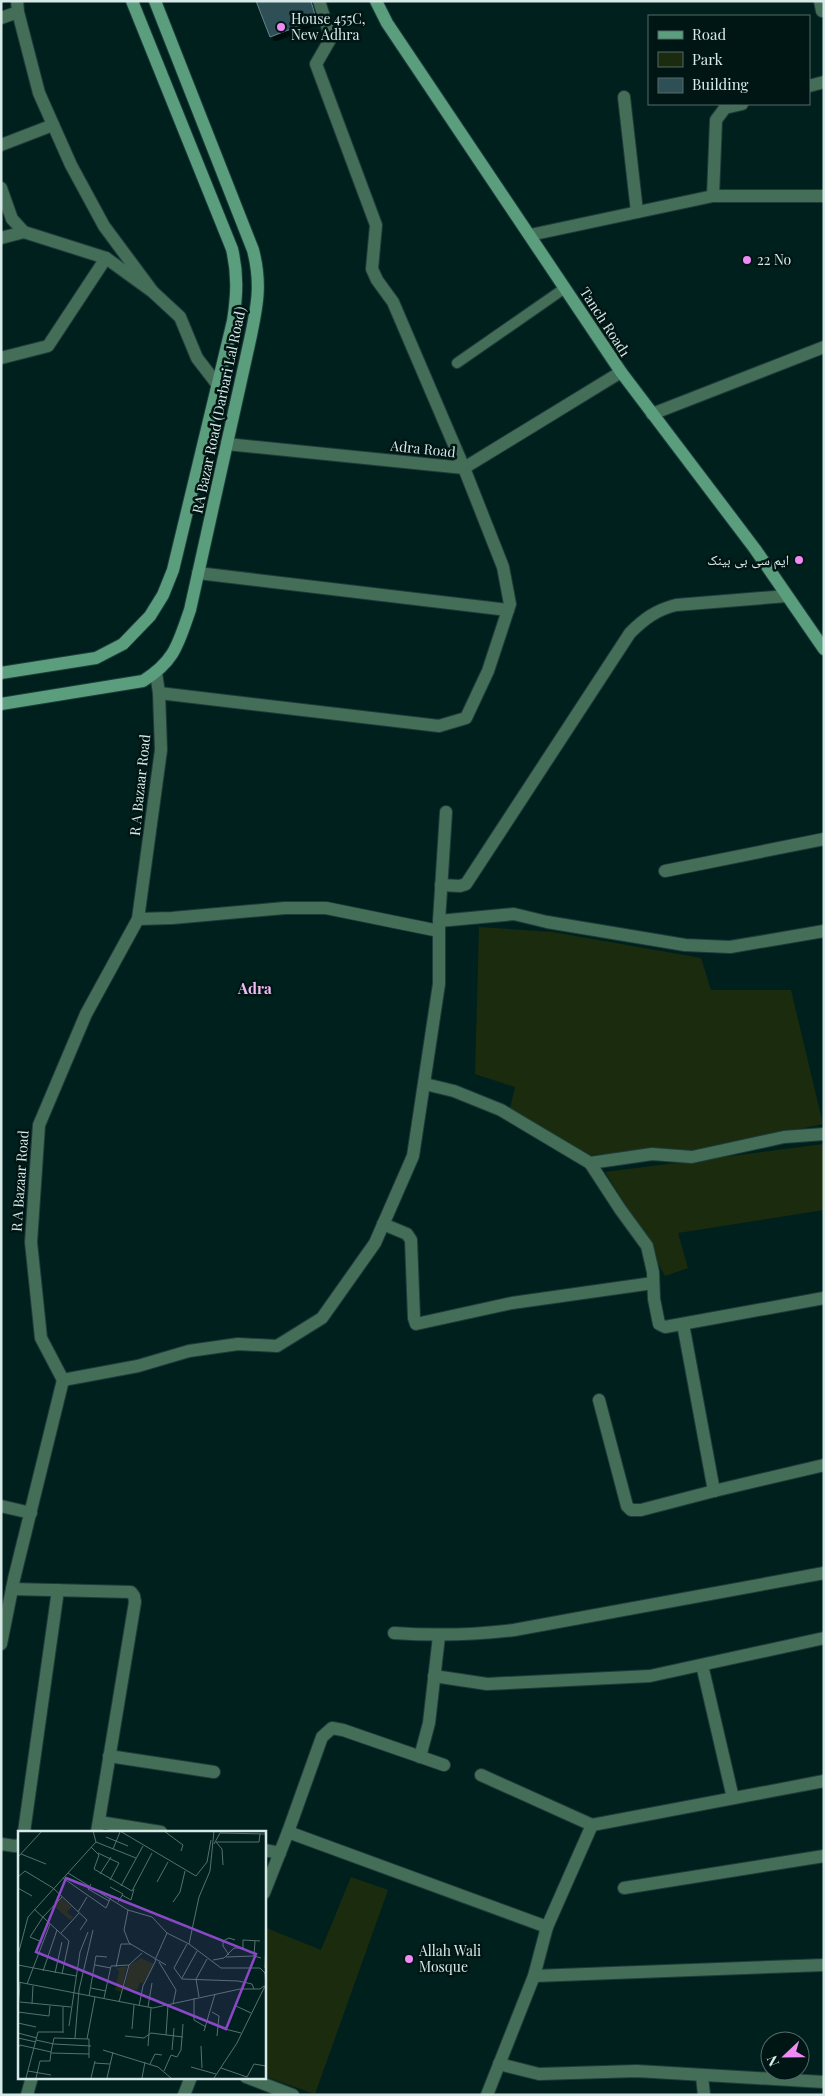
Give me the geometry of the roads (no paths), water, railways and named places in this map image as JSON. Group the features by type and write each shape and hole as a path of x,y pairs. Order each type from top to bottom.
{"main road":[{"name":"RA Bazar Road (Darbari Lal Road)","path":"1,673 96,658 123,644 150,616 164,594 173,570 233,321 238,286 237,268 223,224 132,1"},
{"name":"RA Bazar Road (Darbari Lal Road)","path":"1,704 126,686 142,681 168,661 178,645 190,610 258,304 258,270 253,250 155,1"},
{"name":"Tanch Road1","path":"376,1 393,31 621,372 734,520 822,644"}],"street":[{"path":"159,693 439,726 466,718 488,671 510,604 503,567 464,468 393,302 377,280 372,269 376,225 316,64 331,38 319,1"},
{"path":"1,18 17,7 39,93 71,164 104,226 153,292"},
{"path":"810,86 824,82"},
{"path":"624,96 638,212"},
{"path":"713,196 716,120 725,108 738,105"},
{"path":"1,145 53,125"},
{"path":"1,188 12,218 24,232 106,258 153,292 180,317 197,358 218,384"},
{"path":"530,235 713,196 824,196"},
{"path":"1,238 24,232"},
{"path":"1,358 48,346 106,258"},
{"path":"652,414 824,347"},
{"name":"Adra Road","path":"227,444 464,468 621,372"},
{"path":"198,573 508,610"},
{"path":"442,885 460,886 466,884 630,633 647,617 662,608 676,605 787,596"},
{"name":"R A Bazaar Road","path":"63,1380 41,1338 31,1242 39,1125 86,1014 138,918 161,750 159,693 156,672"},
{"path":"1,1644 12,1589 63,1380 138,1366 188,1351 238,1344 277,1346 322,1318 375,1243 413,1156 425,1084 439,984 439,926 446,812"},
{"path":"665,871 824,839"},
{"path":"138,918 172,918 285,908 326,908 439,926 514,914 547,922 685,945 730,947 824,931"},
{"path":"425,1084 454,1091 500,1110 590,1162 620,1209 647,1246 659,1324 665,1327 824,1298"},
{"path":"590,1162 652,1154 692,1157 784,1137 824,1134"},
{"path":"383,1224 407,1234 411,1240 414,1318 416,1324 512,1303 653,1283"},
{"path":"683,1324 714,1491"},
{"path":"599,1400 627,1506 631,1510 641,1510 824,1465"},
{"path":"1,1506 31,1513"},
{"path":"394,1633 439,1636 514,1630 824,1573"},
{"path":"12,1589 130,1592 134,1596 136,1602 98,1827 148,1831"},
{"path":"24,1831 58,1590"},
{"path":"420,1757 430,1724 439,1636"},
{"path":"434,1676 496,1683 650,1676 824,1638"},
{"path":"702,1665 733,1798"},
{"path":"265,1890 322,1736 332,1728 343,1730 444,1765"},
{"path":"109,1756 214,1772"},
{"path":"481,1775 592,1825 824,1781"},
{"path":"488,2095 534,1976 547,1926 592,1825"},
{"path":"288,1832 547,1926"},
{"path":"1,1844 18,1845"},
{"path":"265,1850 280,1852"},
{"path":"624,1888 824,1856"},
{"path":"534,1976 824,1965"},
{"path":"499,2064 539,2074 637,2071 824,2082"},
{"path":"702,2076 704,2095"},
{"path":"27,2095 32,2078"},
{"path":"184,2095 190,2078"},
{"path":"249,2078 293,2095"}],"lane":[{"path":"457,363 565,288"}],"place":[{"name":"House 455C, New Adhra","path":"281,27"},
{"name":"22 No","path":"747,260"},
{"name":"ایم سی بی بینک","path":"799,560"},
{"name":"Allah Wali Mosque","path":"409,1959"}],"district":[{"name":"Adra","path":"255,989"}]}
